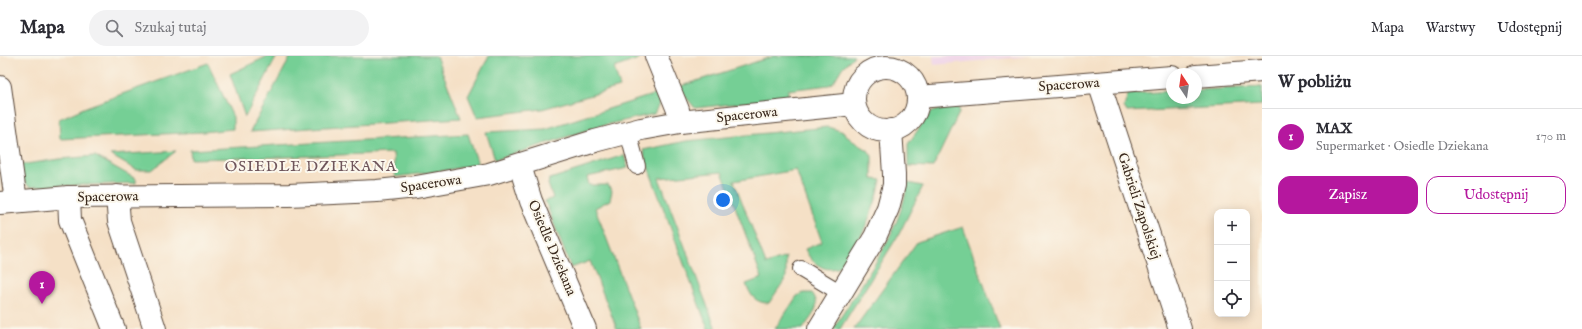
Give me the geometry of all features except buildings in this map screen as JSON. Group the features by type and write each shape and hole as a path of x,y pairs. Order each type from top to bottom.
{"street":[{"path":"656,56 678,110 680,122"},
{"path":"893,62 910,77 916,86 918,97 915,112 911,119 905,124 891,130 874,129 867,125 856,112 854,104 854,93 857,84 863,76 872,70 893,62"},
{"path":"1202,76 1262,71"},
{"name":"Spacerowa","path":"918,97 1166,77"},
{"name":"Gabrieli Zapolskiej","path":"1099,83 1180,329"},
{"path":"0,87 8,202"},
{"name":"Spacerowa","path":"8,202 70,197 289,195 377,191 457,181 520,166 628,132 680,122 854,104"},
{"path":"819,329 875,237 888,208 894,185 891,130"},
{"name":"Osiedle Dziekana","path":"520,166 531,201 585,329"},
{"path":"117,196 118,221 155,329"},
{"path":"70,197 70,220 114,329"}],"lane":[{"path":"628,132 637,166"},
{"path":"801,268 842,293"}],"shaded area":[{"path":"933,56 1031,56 934,65"}],"green space":[{"path":"268,56 277,56 245,117 230,74"},
{"path":"291,56 436,56 461,118 250,132"},
{"path":"489,56 644,57 614,68 620,87 542,109 477,117 468,96"},
{"path":"774,56 854,56 842,68 833,83 829,85 788,90 788,98 695,108 678,87"},
{"path":"208,63 233,117 233,129 203,132 60,139 59,119 86,107"},
{"path":"1262,87 1262,105 1127,112 1124,107 1128,94 1166,91 1166,104 1202,104 1202,90"},
{"path":"662,92 663,96 654,114 600,126 495,160 486,132 545,129"},
{"path":"959,107 959,113 933,167 908,166 908,144 930,113 941,109"},
{"path":"828,127 844,132 851,140 868,150 872,156 872,179 881,180 874,205 865,228 851,255 842,266 829,269 817,265 805,249 822,242 796,170 734,181 766,264 786,257 786,278 769,303 760,302 754,298 746,284 762,278 722,172 659,178 716,329 708,329 643,150 686,141"},
{"path":"468,134 478,164 448,170 395,177 393,153 191,159 190,150"},
{"path":"176,151 152,170 136,170 110,155"},
{"path":"624,155 628,168 587,177 589,185 608,185 612,191 610,200 595,208 641,329 617,329 590,261 571,268 545,201 553,198 548,184 550,179"},
{"path":"95,156 136,179 136,183 30,187 22,180 19,165"},
{"path":"908,183 923,186 899,234 840,329 833,329 867,277 888,240 896,222"},
{"path":"963,227 1000,329 854,329 917,242"},
{"path":"803,293 812,293 815,298 816,307 803,329 775,329 797,296"}],"place":[{"name":"MAX","path":"42,304"}],"district":[{"name":"OSIEDLE DZIEKANA","path":"311,166"}]}
